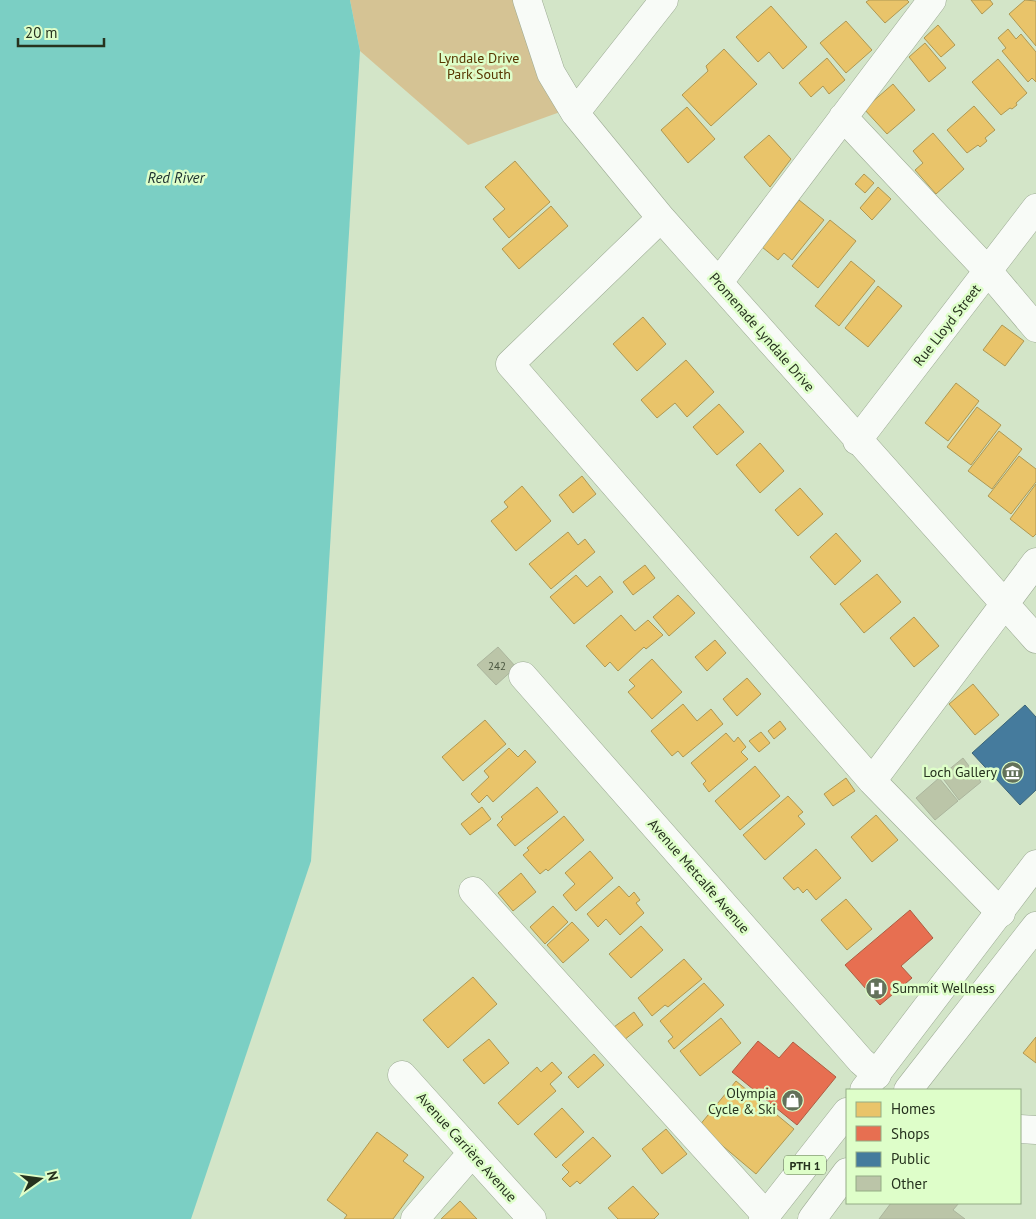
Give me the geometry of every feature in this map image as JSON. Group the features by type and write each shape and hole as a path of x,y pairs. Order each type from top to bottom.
{"main road":[{"name":"Promenade Lyndale Drive","path":"527,0 551,73 575,113 661,218 1036,639"},
{"path":"575,113 664,0"},
{"path":"719,282 932,0"},
{"path":"843,117 988,271 1036,328"},
{"name":"Rue Lloyd Street","path":"857,440 1036,208"},
{"path":"661,218 510,364 872,780 1001,912"},
{"path":"872,780 1036,562"},
{"name":"Avenue Metcalfe Avenue","path":"523,676 861,1061 871,1082 897,1089"},
{"path":"871,1082 1036,864"},
{"path":"473,891 764,1217"},
{"path":"909,1089 1036,926"},
{"name":"Avenue Carrière Avenue","path":"402,1075 532,1219"},
{"name":"PTH 1","path":"764,1217 846,1113"},
{"path":"1021,1129 1036,1130"},
{"path":"415,1219 472,1153"},
{"name":"PTH 1","path":"812,1219 846,1173"}],"green space":[{"name":"Lyndale Drive Park South","path":"350,0 527,0 574,107 468,145 360,51"}],"water":[{"name":"Red River","path":"0,0 350,0 360,51 311,861 191,1219 0,1219"}],"building: Homes":[{"path":"869,0 907,0 909,2 885,23 866,2"},
{"path":"971,0 990,0 993,4 982,14"},
{"path":"1025,0 1036,1 1036,46 1009,14"},
{"path":"771,6 807,47 783,69 769,52 758,62 736,37"},
{"path":"846,21 872,50 846,73 820,43"},
{"path":"938,25 955,45 941,57 924,38"},
{"path":"1008,29 1016,39 1021,34 1036,52 1036,82 1032,78 1028,82 1002,51 1006,48 998,38"},
{"path":"925,43 946,68 929,82 909,57"},
{"path":"724,49 757,84 711,126 682,95 708,71 706,66"},
{"path":"827,58 845,80 829,94 823,86 811,97 799,83"},
{"path":"998,59 1027,93 1016,103 1017,105 1001,115 972,82"},
{"path":"893,84 915,110 887,134 864,109"},
{"path":"974,106 995,130 985,138 987,141 980,147 978,145 967,153 947,130"},
{"path":"687,107 715,139 688,163 661,130"},
{"path":"933,133 964,169 936,194 915,170 923,163 913,151"},
{"path":"769,135 791,159 770,187 744,157"},
{"path":"515,161 550,202 509,238 493,219 505,209 485,187"},
{"path":"864,174 874,183 865,193 855,184"},
{"path":"878,187 891,199 872,220 860,208"},
{"path":"799,200 824,220 792,260 784,253 778,260 762,247"},
{"path":"551,206 568,226 519,269 502,249"},
{"path":"830,220 856,241 818,288 792,266"},
{"path":"851,261 875,281 839,326 815,306"},
{"path":"878,286 902,306 868,347 845,328"},
{"path":"643,317 666,344 637,371 613,344"},
{"path":"1002,325 1024,341 1005,366 983,350"},
{"path":"686,360 714,392 687,417 675,403 657,418 641,400"},
{"path":"956,383 979,401 948,441 925,423"},
{"path":"719,404 744,432 717,455 693,427"},
{"path":"977,407 1001,425 971,465 947,447"},
{"path":"999,431 1022,449 992,489 968,471"},
{"path":"760,443 784,471 760,493 736,465"},
{"path":"1019,456 1036,469 1036,482 1011,514 988,496"},
{"path":"582,476 596,494 573,513 559,495"},
{"path":"1036,484 1036,534 1033,537 1010,519"},
{"path":"522,486 551,521 516,551 491,521 508,507 504,502"},
{"path":"800,488 823,514 798,536 775,510"},
{"path":"568,532 578,545 585,539 595,552 551,589 529,564"},
{"path":"836,533 861,561 835,585 810,557"},
{"path":"645,565 655,578 633,595 623,582"},
{"path":"877,574 901,602 864,633 840,604"},
{"path":"576,575 587,587 600,576 613,592 574,624 550,597"},
{"path":"678,595 695,613 669,636 653,617"},
{"path":"621,615 635,631 648,620 663,635 646,649 644,647 618,671 610,662 605,667 586,646"},
{"path":"914,617 939,646 914,667 890,638"},
{"path":"715,640 726,653 707,671 695,657"},
{"path":"652,659 682,692 652,719 628,692 635,686 629,680"},
{"path":"747,678 761,694 737,716 723,699"},
{"path":"973,684 999,715 975,735 949,704"},
{"path":"683,704 697,721 711,709 723,724 683,757 678,751 672,756 651,731"},
{"path":"485,720 506,744 463,781 442,757"},
{"path":"780,721 786,729 774,739 768,731"},
{"path":"761,732 770,743 759,752 749,741"},
{"path":"726,733 734,742 738,737 746,747 741,752 748,759 709,792 703,784 706,781 691,763"},
{"path":"509,748 518,757 525,750 536,762 493,802 487,795 479,803 471,794 489,777 484,771"},
{"path":"755,766 780,796 740,830 715,801"},
{"path":"846,778 855,791 833,806 824,794"},
{"path":"537,787 558,812 515,846 497,825 503,819 501,817"},
{"path":"788,796 803,812 798,816 805,824 765,860 743,835"},
{"path":"482,807 491,819 470,835 461,824"},
{"path":"876,815 898,840 872,862 851,837"},
{"path":"564,816 584,840 548,871 546,869 540,874 523,855 529,850 527,848"},
{"path":"816,849 841,878 816,900 807,889 803,893 798,887 794,890 783,878"},
{"path":"590,851 613,878 576,911 563,895 575,884 565,873"},
{"path":"521,873 536,892 513,911 498,893"},
{"path":"619,886 629,897 634,892 640,900 636,903 644,913 620,935 606,919 598,927 587,914"},
{"path":"846,899 872,929 847,950 821,920"},
{"path":"553,906 568,922 545,944 530,927"},
{"path":"572,922 589,940 563,963 547,945"},
{"path":"641,926 663,950 631,978 609,954"},
{"path":"684,959 702,979 668,1007 665,1005 652,1016 638,998"},
{"path":"473,977 497,1004 448,1048 423,1020"},
{"path":"704,983 724,1005 674,1049 668,1041 673,1037 660,1021"},
{"path":"634,1012 643,1025 624,1040 614,1027"},
{"path":"721,1018 741,1043 700,1076 680,1051"},
{"path":"1036,1037 1036,1063 1023,1053"},
{"path":"489,1039 509,1063 484,1084 463,1060"},
{"path":"594,1054 604,1065 578,1088 568,1077"},
{"path":"552,1062 562,1073 550,1084 556,1091 518,1125 498,1103 537,1067 541,1072"},
{"path":"736,1081 794,1129 756,1174 699,1126"},
{"path":"562,1108 584,1132 556,1158 534,1134"},
{"path":"666,1129 687,1154 662,1174 642,1149"},
{"path":"377,1132 408,1155 403,1161 424,1177 393,1219 344,1219 347,1215 327,1200"},
{"path":"593,1137 611,1156 580,1184 577,1181 570,1187 562,1179 569,1172 562,1165"},
{"path":"633,1186 659,1214 654,1219 618,1219 608,1208"},
{"path":"460,1201 477,1219 441,1219"}],"building: Shops":[{"path":"910,910 933,938 901,966 912,978 880,1005 845,965"},
{"name":"Olympia Cycle & Ski","path":"758,1041 779,1058 793,1042 836,1077 797,1125 732,1072"}],"building: Public":[{"name":"Loch Gallery","path":"1025,705 1036,717 1036,790 1020,805 972,753"}],"building: Other":[{"path":"498,647 516,667 496,685 477,665"},
{"path":"963,758 981,782 959,800 941,776"},
{"path":"939,778 958,801 935,820 916,798"},
{"path":"890,1204 958,1204 953,1210 965,1219 879,1219"}],"place":[{"name":"Loch Gallery","path":"1013,772"},
{"name":"Summit Wellness","path":"876,988"},
{"name":"Olympia Cycle & Ski","path":"792,1101"}]}
